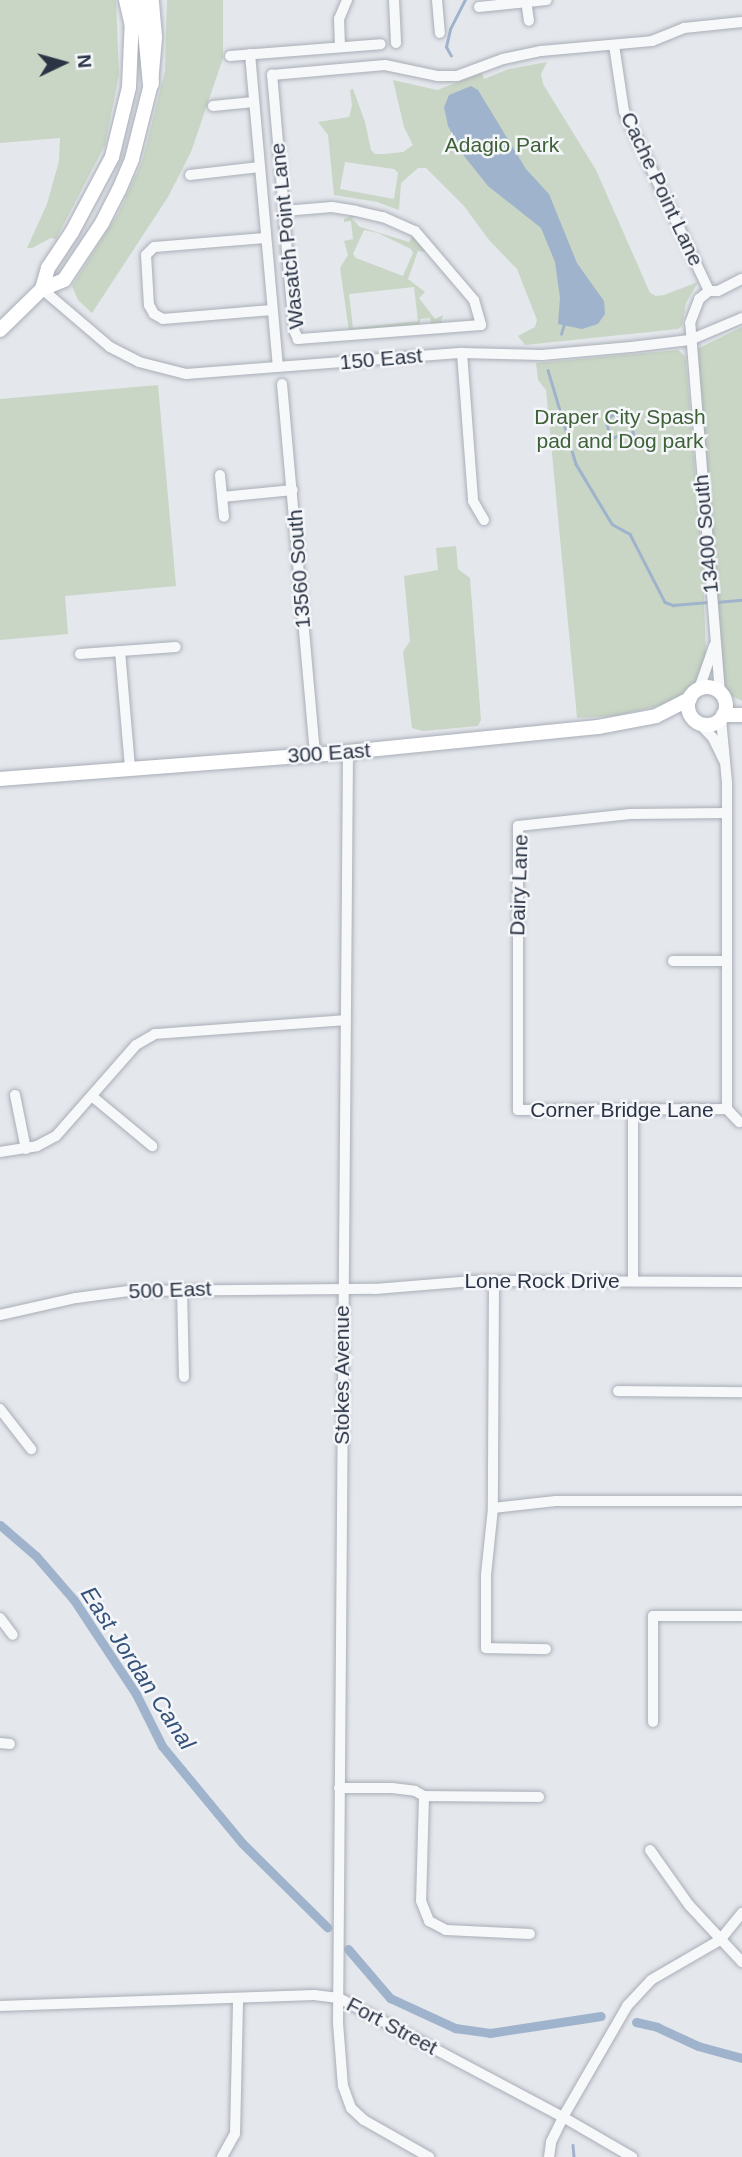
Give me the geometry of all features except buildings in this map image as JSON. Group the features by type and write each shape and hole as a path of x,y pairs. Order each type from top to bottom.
{"highway":[{"path":"129,0 133,26"},
{"path":"143,0 151,84"}],"main road":[{"path":"0,330 42,289 64,280 102,223 132,159 151,84 155,37 152,0"},
{"path":"42,289 48,268 72,232 112,158 129,87 133,26"},
{"path":"742,704 710,688 694,694 688,709 696,721 711,725 722,717 742,715"},
{"name":"300 East","path":"656,716 694,694"},
{"path":"722,696 722,717"},
{"name":"300 East","path":"0,779 348,752 598,727 656,716 696,721"}],"street":[{"path":"341,47 339,19 347,0"},
{"path":"394,0 396,43"},
{"path":"437,0 440,33"},
{"path":"479,7 547,0"},
{"path":"526,1 529,21"},
{"path":"614,45 652,41 684,28 742,22"},
{"path":"230,56 381,44"},
{"name":"Wasatch Point Lane","path":"284,211 341,208 378,216 415,231 474,300 481,325 298,339 294,330 272,75 384,65 450,76 541,51 614,45"},
{"name":"Cache Point Lane","path":"614,45 624,111 709,291"},
{"path":"250,54 278,368"},
{"path":"212,106 254,102"},
{"path":"190,174 260,167"},
{"path":"265,238 154,247 146,255 149,305 154,314 163,319 272,310"},
{"path":"709,291 718,291 742,279"},
{"name":"150 East","path":"42,289 110,347 156,368 197,374 462,353 542,355 690,340 742,318"},
{"name":"13400 South","path":"709,291 693,310 690,340 714,646 722,696"},
{"path":"462,353 473,501 484,520"},
{"name":"13560 South","path":"282,384 315,754"},
{"path":"220,475 224,517"},
{"path":"222,496 293,490"},
{"name":"13400 South","path":"694,694 714,646"},
{"path":"80,654 176,647"},
{"path":"120,651 130,767"},
{"name":"Corner Bridge Lane","path":"722,717 727,813 727,1110 739,1122"},
{"name":"Corner Bridge Lane","path":"696,721 713,738 724,761"},
{"name":"Stokes Avenue","path":"348,752 339,1788 339,1998 342,2074 348,2103 364,2120 421,2155"},
{"name":"Dairy Lane","path":"518,1110 518,825 630,814 727,813"},
{"path":"673,961 727,961"},
{"path":"0,1152 26,1149 56,1136 136,1045 155,1034 345,1020"},
{"path":"15,1096 26,1149"},
{"path":"93,1097 152,1146"},
{"name":"Corner Bridge Lane","path":"518,1110 727,1110"},
{"path":"633,1110 633,1281"},
{"path":"494,1281 493,1508 486,1575 485,1648 546,1649"},
{"name":"Lone Rock Drive","path":"342,1288 494,1281 742,1282"},
{"name":"500 East","path":"0,1315 93,1295 182,1289 342,1288"},
{"path":"182,1289 184,1377"},
{"path":"618,1391 742,1392"},
{"path":"0,1409 31,1450"},
{"path":"493,1508 556,1500 742,1501"},
{"path":"653,1722 653,1616 742,1616"},
{"path":"0,1618 13,1635"},
{"path":"339,1788 392,1788 415,1791 424,1796 539,1797"},
{"path":"424,1796 421,1901 429,1921 437,1927 451,1931 530,1934"},
{"path":"650,1850 689,1905 742,1962"},
{"path":"549,2157 551,2142 563,2117 634,1996 661,1974 703,1953 720,1940 742,1913"},
{"name":"Fort Street","path":"0,2006 314,1995 339,1998 563,2117 632,2157"},
{"path":"222,2157 235,2134 238,1998"}],"green space":[{"path":"0,0 116,0 119,75 105,145 56,239 51,238 32,248 27,248 47,204 59,161 60,138 0,143"},
{"path":"167,0 223,0 223,58 191,152 168,197 92,313 78,300 72,286 118,214 142,162 165,71"},
{"name":"Adagio Park","path":"547,62 541,74 543,84 596,170 650,293 656,296 664,295 698,282 686,303 682,326 678,329 525,345 518,336 535,327 537,320 517,269 489,240 464,206 426,168 418,168 401,183 399,210 377,202 334,195 328,135 318,122 349,117 352,106 350,90 353,89 365,122 371,150 375,154 403,152 413,145 404,127 393,80 437,90 482,73 484,79 509,69","holes":["345,162 394,169 398,173 394,199 340,189"]},
{"path":"356,214 352,219 360,227 409,242 413,235 427,252 418,251 408,279 425,292 419,298 435,319 443,315 441,323 431,325 430,318 420,319 420,326 349,331 340,268 348,255 344,241 353,239 351,221 344,222 344,219","holes":["364,230 378,233 411,249 413,253 403,276 356,258 353,254","414,287 418,321 353,328 349,294"]},
{"path":"742,327 742,701 730,695 723,686 697,349"},
{"name":"Draper City Spash pad and Dog park","path":"678,350 685,356 686,362 703,568 706,657 698,679 672,703 614,716 577,718 546,390 538,380 536,363"},
{"path":"158,385 176,586 65,596 68,634 0,640 0,399"},
{"path":"456,546 458,569 470,578 481,720 478,726 423,731 412,728 403,652 410,641 404,576 438,570 436,548"}],"water":[{"path":"471,86 478,90 526,169 549,194 577,263 604,301 605,314 598,324 582,329 558,324 560,298 555,262 541,228 488,186 464,156 448,126 444,107 449,95"}],"waterway":[{"path":"451,56 446,47 450,29 465,0"},
{"path":"561,334 564,324"},
{"path":"548,370 576,464 612,524 630,534 665,602 673,605 711,602"},
{"path":"609,435 606,421 612,414 626,418 631,412"},
{"path":"618,414 631,413"},
{"path":"613,438 620,434 633,435 630,416"},
{"path":"717,602 742,600"},
{"name":"East Jordan Canal","path":"0,1525 36,1556 74,1600 136,1694 162,1746 242,1843 327,1927"},
{"name":"East Jordan Canal","path":"348,1949 390,1998 455,2028 490,2033 601,2016"},
{"name":"East Jordan Canal","path":"636,2022 657,2027 698,2046 742,2058"},
{"path":"573,2145 574,2157"}]}
